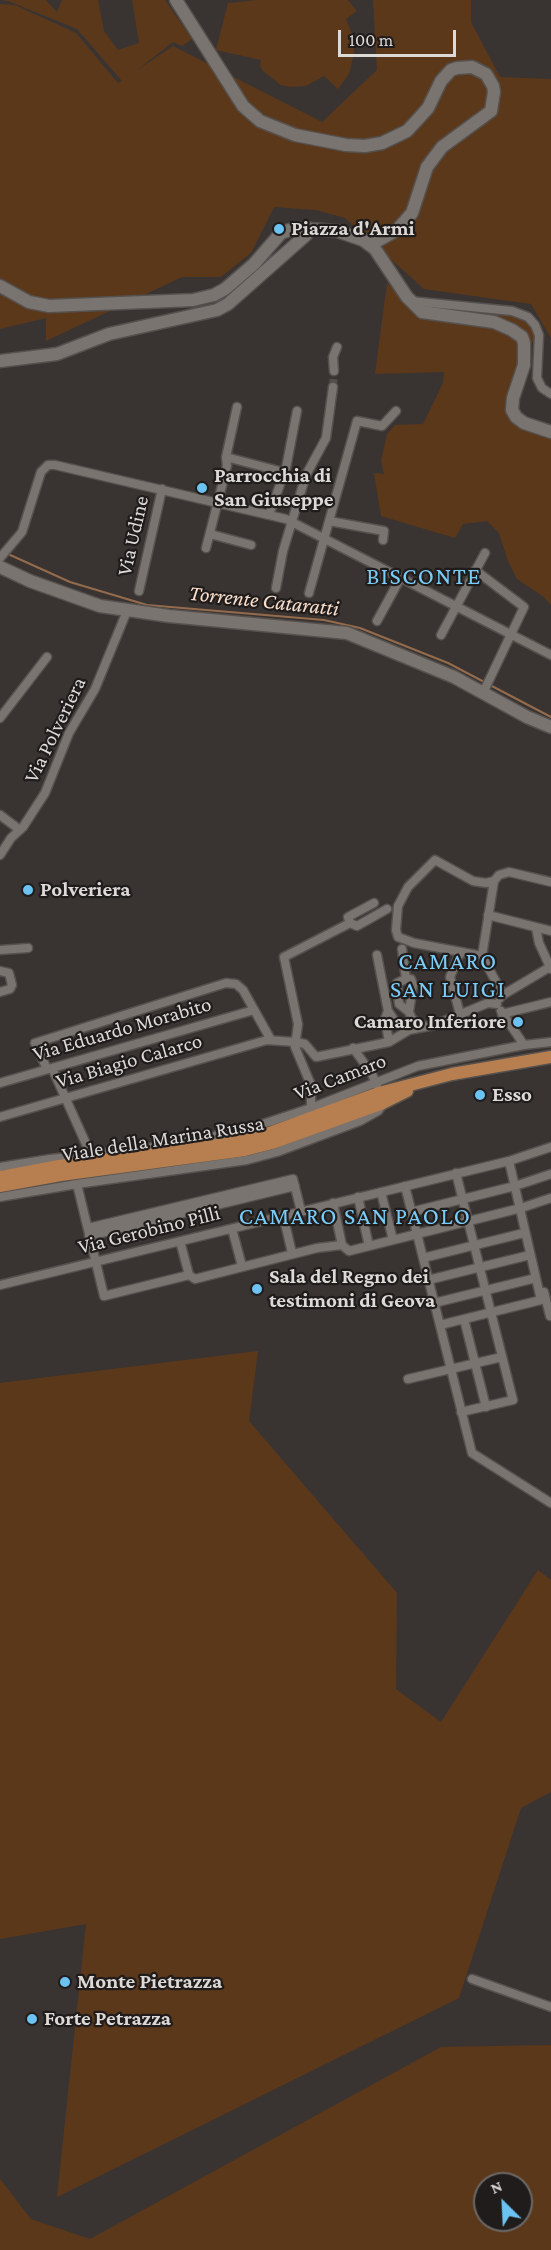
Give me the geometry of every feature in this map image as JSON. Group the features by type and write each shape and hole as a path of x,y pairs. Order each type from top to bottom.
{"main road":[{"name":"Viale della Marina Russa","path":"0,1177 59,1166 243,1141 379,1093 452,1074 551,1057"},
{"name":"Viale della Marina Russa","path":"0,1186 48,1177 245,1150 272,1143 379,1093"}],"street":[{"path":"176,0 243,106 260,121 295,135 354,146 388,141 406,130 428,108 441,81 451,70 472,67 486,74 494,92 491,111 482,120 447,142 437,153 427,167 412,213 397,230 370,245"},
{"path":"0,286 28,302 49,306 193,300 214,295 230,285 254,264 281,233 295,228 337,231 356,237 370,245 380,255 410,301 418,309 426,313 494,322 522,336 524,365 513,398 512,410 516,417 524,423 551,432"},
{"path":"0,361 57,354 109,334 217,310 228,304 306,235 308,228"},
{"path":"410,301 512,311 528,316 536,325 539,335 537,378 542,388 551,393"},
{"path":"334,371 333,357 337,347"},
{"path":"276,588 283,551 306,475 326,438 333,387"},
{"path":"206,548 227,466 226,458 237,407"},
{"path":"269,515 286,468 297,411"},
{"path":"309,593 357,421 382,426 396,411"},
{"path":"226,458 283,472"},
{"path":"0,558 22,532 40,472 48,465 162,489 293,522 551,655"},
{"name":"Via Udine","path":"139,591 162,489"},
{"path":"329,521 384,531 383,540"},
{"path":"210,534 251,545"},
{"path":"441,635 485,553"},
{"path":"0,567 91,604 127,610 347,633 443,672 486,686 527,717 551,727"},
{"path":"475,570 524,607 486,686"},
{"path":"377,621 401,577"},
{"name":"Via Polveriera","path":"0,855 45,793 69,733 96,689 127,610"},
{"path":"0,718 47,657"},
{"path":"0,816 20,830"},
{"path":"482,956 414,943 398,937 396,918 399,900 408,887 435,860 473,881 486,883 494,881"},
{"path":"524,1045 502,1014 499,1000 501,991 482,956 494,881 499,875 509,872 551,882"},
{"path":"375,903 348,917 350,922 357,926 387,909"},
{"path":"489,915 551,931"},
{"path":"311,1108 311,1085 295,1042 298,1024 284,957 350,922"},
{"path":"295,1042 305,1044 316,1057 390,1042 409,1030 425,1028 499,1000 551,966 539,943 536,928"},
{"path":"0,950 28,948"},
{"path":"402,949 404,980 411,979 413,986 409,1012 412,1019 425,1028"},
{"path":"460,953 450,977 460,1014"},
{"path":"377,955 388,1011 397,1024 409,1030"},
{"path":"0,970 9,973 12,985 10,989 0,992"},
{"path":"91,1155 65,1097 35,1042 226,982 240,986 269,1038"},
{"path":"502,1014 551,1002"},
{"name":"Via Eduardo Morabito","path":"0,1083 254,1010"},
{"path":"388,1011 386,1018 390,1042"},
{"name":"Via Biagio Calarco","path":"0,1117 269,1038 295,1042"},
{"name":"Via Camaro","path":"0,1167 143,1149 236,1132 311,1108 379,1093 427,1064 551,1042"},
{"path":"0,1197 247,1160 277,1152 360,1121 378,1111 379,1093 353,1048"},
{"name":"Via Gerobino Pilli","path":"0,1285 509,1161 551,1147"},
{"path":"440,1325 541,1300 509,1161"},
{"path":"456,1173 513,1400 461,1412"},
{"path":"411,1212 515,1186 551,1174"},
{"path":"77,1184 104,1296 189,1275"},
{"path":"88,1232 295,1186 301,1211"},
{"path":"405,1186 472,1453 551,1503"},
{"path":"381,1192 393,1240"},
{"path":"358,1197 369,1246"},
{"path":"333,1203 342,1245 349,1251 520,1208 551,1198"},
{"path":"520,1208 526,1215 550,1316"},
{"path":"283,1215 292,1253"},
{"path":"232,1228 242,1266"},
{"path":"423,1258 524,1233"},
{"path":"180,1241 189,1275 195,1279 292,1253 342,1245"},
{"path":"428,1280 530,1255"},
{"path":"434,1303 536,1278"},
{"path":"464,1319 486,1407"},
{"path":"408,1379 502,1357"},
{"path":"472,1979 551,2007"}],"shaded area":[{"path":"0,0 46,0 57,12 62,0 98,0 104,31 118,50 139,43 132,0 165,0 192,39 182,46 173,42 136,71 173,46 322,122 377,70 373,0 471,0 471,22 500,77 551,79 551,338 531,304 424,289 345,218 316,210 274,207 251,253 221,277 182,277 46,341 46,318 0,329 0,4 15,5 76,33 118,83 122,81 77,29 8,1"},
{"path":"257,0 348,0 357,11 346,19 354,39 354,53 349,74 338,89 324,76 306,86 281,85 263,71 260,66 261,60 216,50 228,3"},
{"path":"387,283 411,307 512,333 522,345 515,380 507,398 506,410 513,421 551,436 551,605 544,597 517,579 508,561 499,533 487,521 463,524 455,538 381,516 374,473 384,474 381,461 387,434 395,425 423,424 443,383 444,372 375,374"},
{"path":"428,306 511,314 525,318 534,329 536,342 529,342 527,337 434,310"},
{"path":"258,1351 249,1421 397,1593 396,1689 441,1722 538,1570 551,1580 551,1792 521,1808 459,1998 57,2197 86,1924 0,1939 0,1383"},
{"path":"551,2045 551,2250 0,2250 0,2179 31,2219 90,2239 441,2047"}],"waterway":[{"name":"Torrente Cataratti","path":"8,554 70,582 147,605 324,620 360,628 448,663 551,717"}],"tunnel":[{"path":"333,387 334,371"}],"place":[{"name":"Piazza d'Armi","path":"279,229"},
{"name":"Parrocchia di San Giuseppe","path":"202,488"},
{"name":"Polveriera","path":"28,890"},
{"name":"Camaro Inferiore","path":"518,1022"},
{"name":"Esso","path":"480,1095"},
{"name":"Sala del Regno dei testimoni di Geova","path":"257,1289"},
{"name":"Monte Pietrazza","path":"65,1982"},
{"name":"Forte Petrazza","path":"32,2019"}],"district":[{"name":"BISCONTE","path":"424,577"},
{"name":"CAMARO SAN LUIGI","path":"448,976"},
{"name":"CAMARO SAN PAOLO","path":"355,1217"}]}
